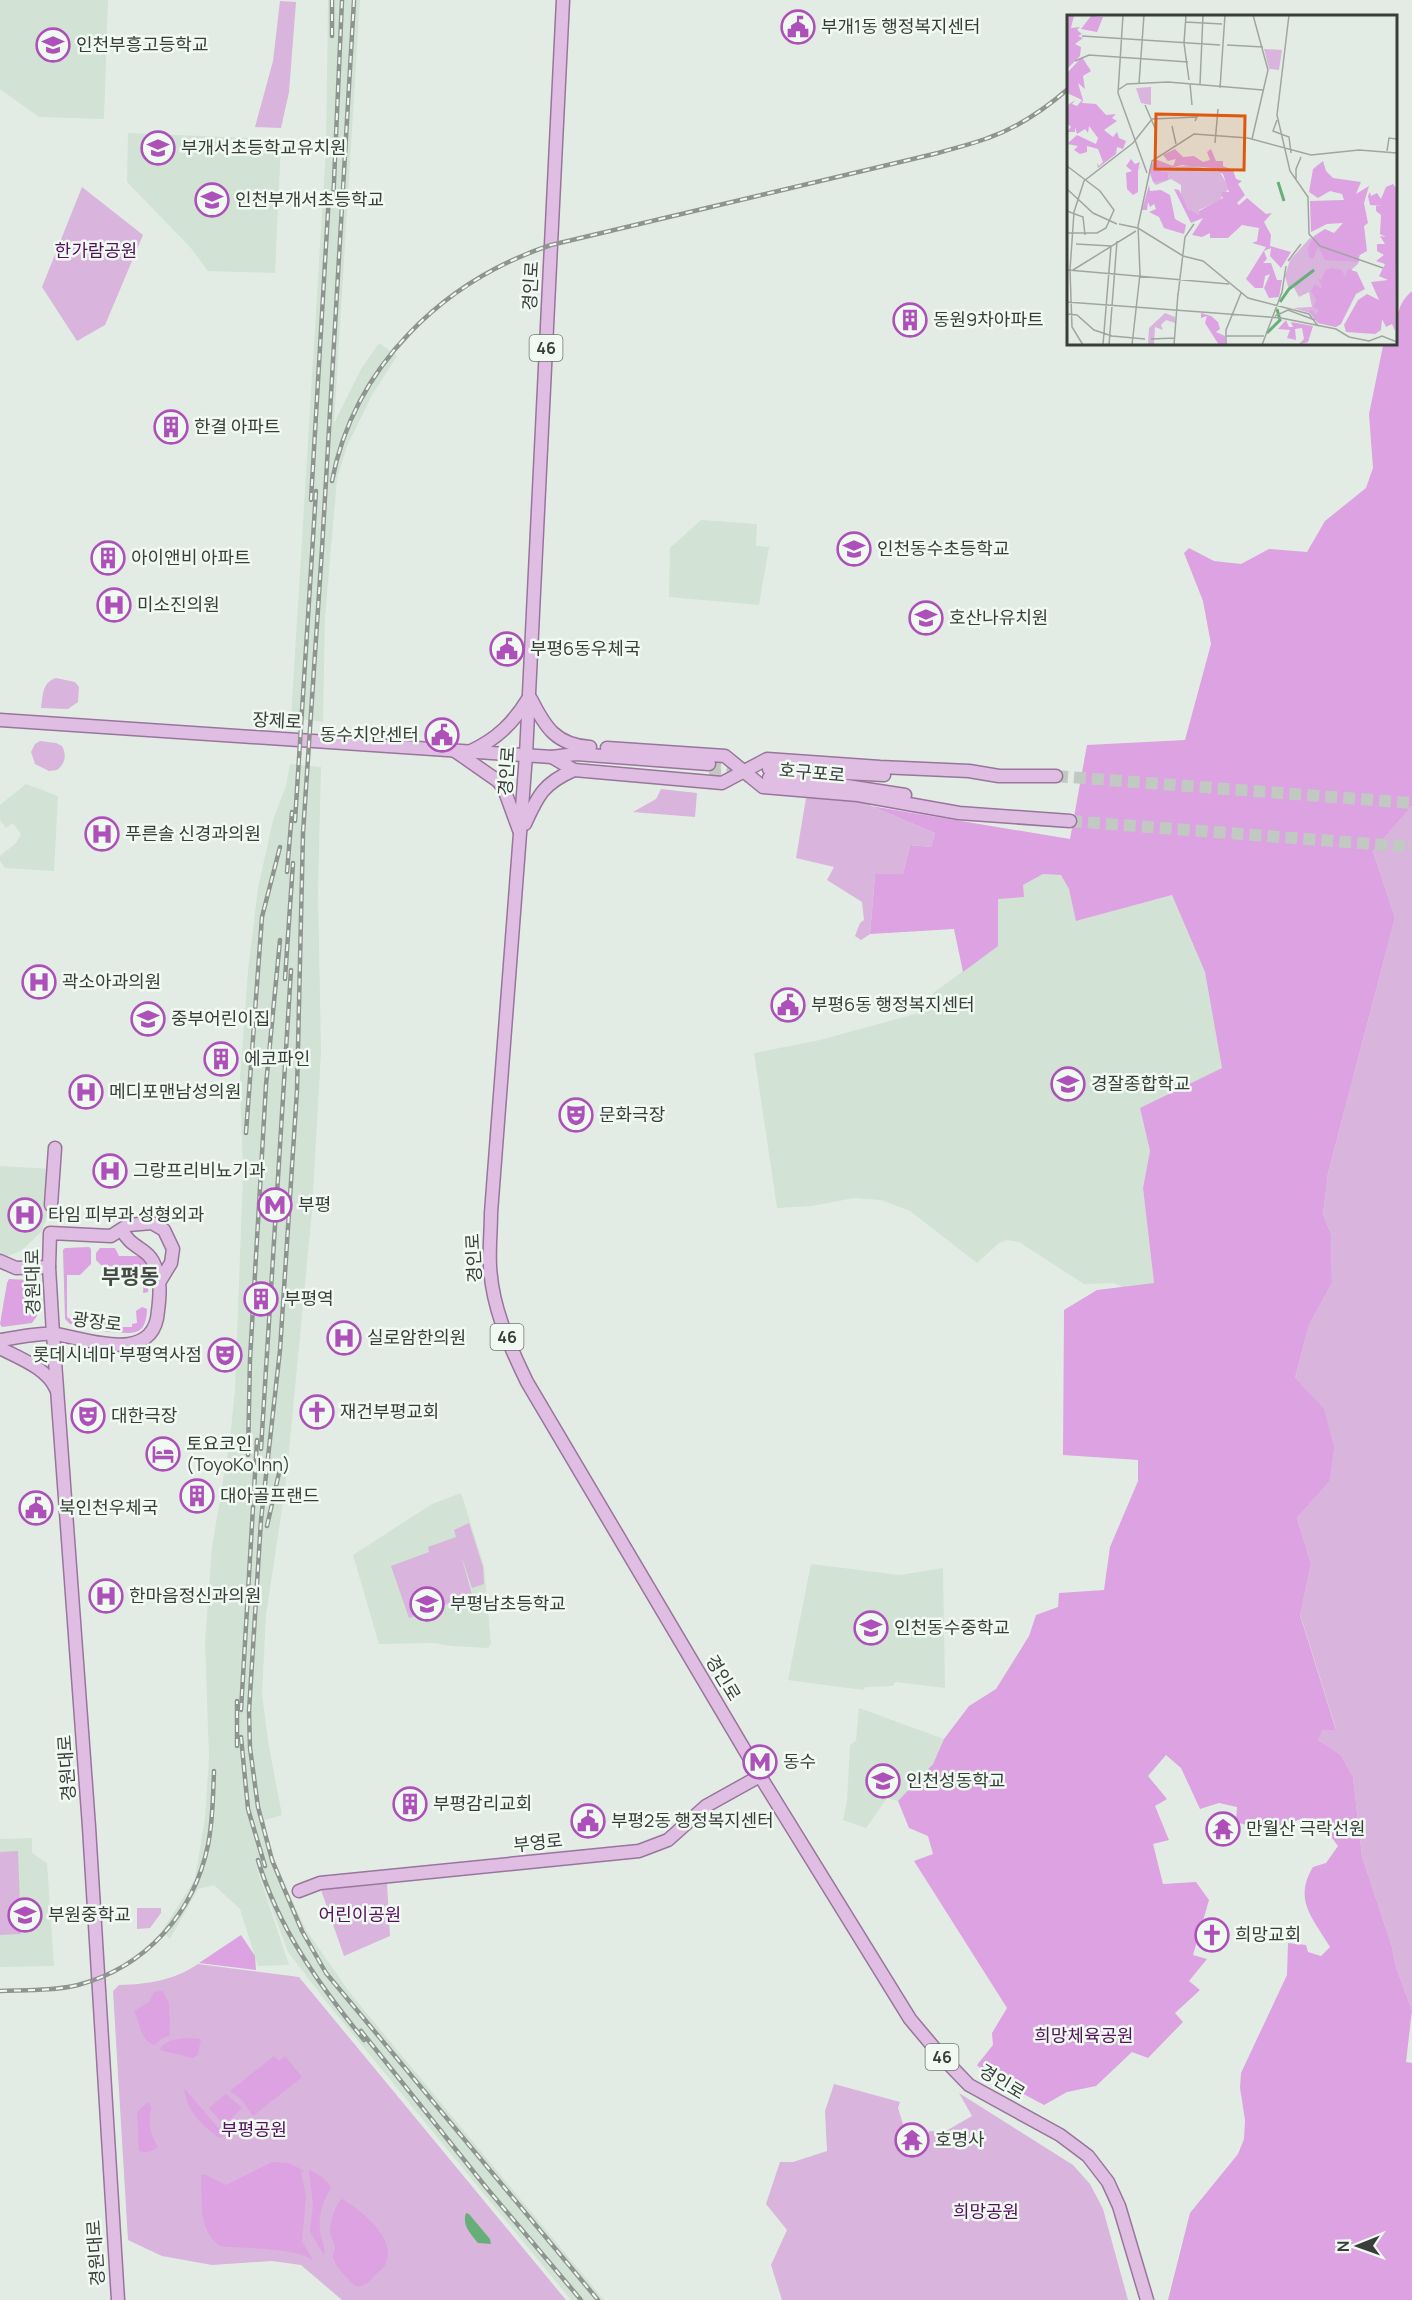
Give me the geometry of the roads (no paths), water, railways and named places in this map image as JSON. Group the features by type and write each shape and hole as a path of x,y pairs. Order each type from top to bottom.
{"main road":[{"name":"경인로","path":"563,0 530,696 491,1214 490,1267 498,1312 512,1352 529,1386 760,1776 910,2019 969,2085 1060,2135 1088,2156 1108,2182 1119,2206 1147,2300"},
{"path":"530,696 543,723 556,737 576,746 725,756 743,771 722,783 574,770 552,757"},
{"path":"470,751 490,742 516,719 530,696"},
{"name":"장제로","path":"0,720 269,740 526,755 552,757 574,764 709,769"},
{"path":"552,757 576,746"},
{"path":"453,750 498,781 504,789 521,834"},
{"name":"호구포로","path":"999,776 969,771 766,759 743,771 763,787 858,795 959,813 1070,821"},
{"path":"521,834 536,800 554,779 574,770"},
{"name":"호구포로","path":"997,815 881,790 769,774 1056,776"},
{"path":"51,1205 55,1148"},
{"name":"광장로","path":"0,1340 53,1334 83,1340 130,1344 146,1340 157,1325 160,1281 172,1257 173,1249 164,1230 152,1222 128,1225 117,1234 106,1236 50,1233"},
{"name":"광장로","path":"122,1230 129,1242 148,1254 160,1281"},
{"name":"경원대로","path":"50,1233 49,1268 53,1334 89,1819 118,2300"},
{"path":"0,1261 16,1268 49,1268"},
{"path":"0,1348 47,1375 58,1392"},
{"name":"부영로","path":"299,1891 320,1883 639,1851 668,1840 706,1806 760,1776"}],"tunnel":[{"path":"709,764 741,767"},
{"path":"709,774 769,778"},
{"path":"1056,776 1412,803"},
{"path":"1070,821 1412,847"}],"railway":[{"path":"332,0 332,36"},
{"path":"333,204 342,0"},
{"path":"354,0 303,833 297,1090 280,1350 261,1520 249,1711 250,1748 258,1807 272,1860 302,1931 326,1973 598,2300"},
{"path":"332,481 343,439 360,401 382,365 409,333 440,305 474,281 511,261 551,245 976,142 1020,123 1067,90"},
{"path":"311,500 329,195"},
{"path":"295,821 316,491"},
{"path":"287,872 292,812"},
{"path":"246,1133 262,917 280,847"},
{"path":"285,979 293,863"},
{"path":"248,1455 250,1359 266,1085 280,940"},
{"path":"261,1449 291,970"},
{"path":"241,1710 257,1440"},
{"path":"267,1526 279,1473"},
{"path":"237,1701 237,1746"},
{"path":"241,1737 248,1809 265,1866"},
{"path":"0,1991 59,1988 103,1977 145,1951 163,1934 179,1914 201,1870 211,1827 214,1771"},
{"path":"258,1860 266,1885 289,1933 316,1977 364,2040"},
{"path":"361,2031 485,2186 581,2300"}],"place":[{"name":"부개1동 행정복지센터","path":"798,27"},
{"name":"인천부흥고등학교","path":"53,45"},
{"name":"부개서초등학교유치원","path":"158,148"},
{"name":"인천부개서초등학교","path":"212,200"},
{"name":"동원9차아파트","path":"910,320"},
{"name":"한결 아파트","path":"171,427"},
{"name":"인천동수초등학교","path":"854,549"},
{"name":"아이앤비 아파트","path":"108,558"},
{"name":"미소진의원","path":"114,605"},
{"name":"호산나유치원","path":"926,618"},
{"name":"부평6동우체국","path":"507,649"},
{"name":"동수치안센터","path":"442,735"},
{"name":"푸른솔 신경과의원","path":"102,834"},
{"name":"곽소아과의원","path":"39,982"},
{"name":"부평6동 행정복지센터","path":"788,1005"},
{"name":"중부어린이집","path":"148,1019"},
{"name":"에코파인","path":"221,1059"},
{"name":"경잘종합학교","path":"1068,1084"},
{"name":"메디포맨남성의원","path":"86,1092"},
{"name":"문화극장","path":"576,1115"},
{"name":"그랑프리비뇨기과","path":"110,1171"},
{"name":"부평","path":"275,1205"},
{"name":"타임 피부과 성형외과","path":"25,1215"},
{"name":"부평역","path":"261,1299"},
{"name":"실로암한의원","path":"344,1338"},
{"name":"롯데시네마 부평역사점","path":"225,1355"},
{"name":"재건부평교회","path":"317,1412"},
{"name":"대한극장","path":"88,1416"},
{"name":"토요코인 (ToyoKo Inn)","path":"163,1454"},
{"name":"대아골프랜드","path":"197,1496"},
{"name":"북인천우체국","path":"36,1508"},
{"name":"한마음정신과의원","path":"106,1596"},
{"name":"부평남초등학교","path":"427,1604"},
{"name":"인천동수중학교","path":"871,1628"},
{"name":"동수","path":"760,1762"},
{"name":"인천성동학교","path":"883,1781"},
{"name":"부평감리교회","path":"410,1804"},
{"name":"부평2동 행정복지센터","path":"588,1821"},
{"name":"만월산 극락선원","path":"1223,1829"},
{"name":"부원중학교","path":"25,1915"},
{"name":"희망교회","path":"1212,1935"},
{"name":"호명사","path":"912,2140"}],"district":[{"name":"부평동","path":"130,1277"}],"park label":[{"name":"한가람공원","path":"96,251"},
{"name":"어린이공원","path":"360,1915"},
{"name":"희망체육공원","path":"1084,2036"},
{"name":"부평공원","path":"254,2130"},
{"name":"희망공원","path":"986,2212"}]}
